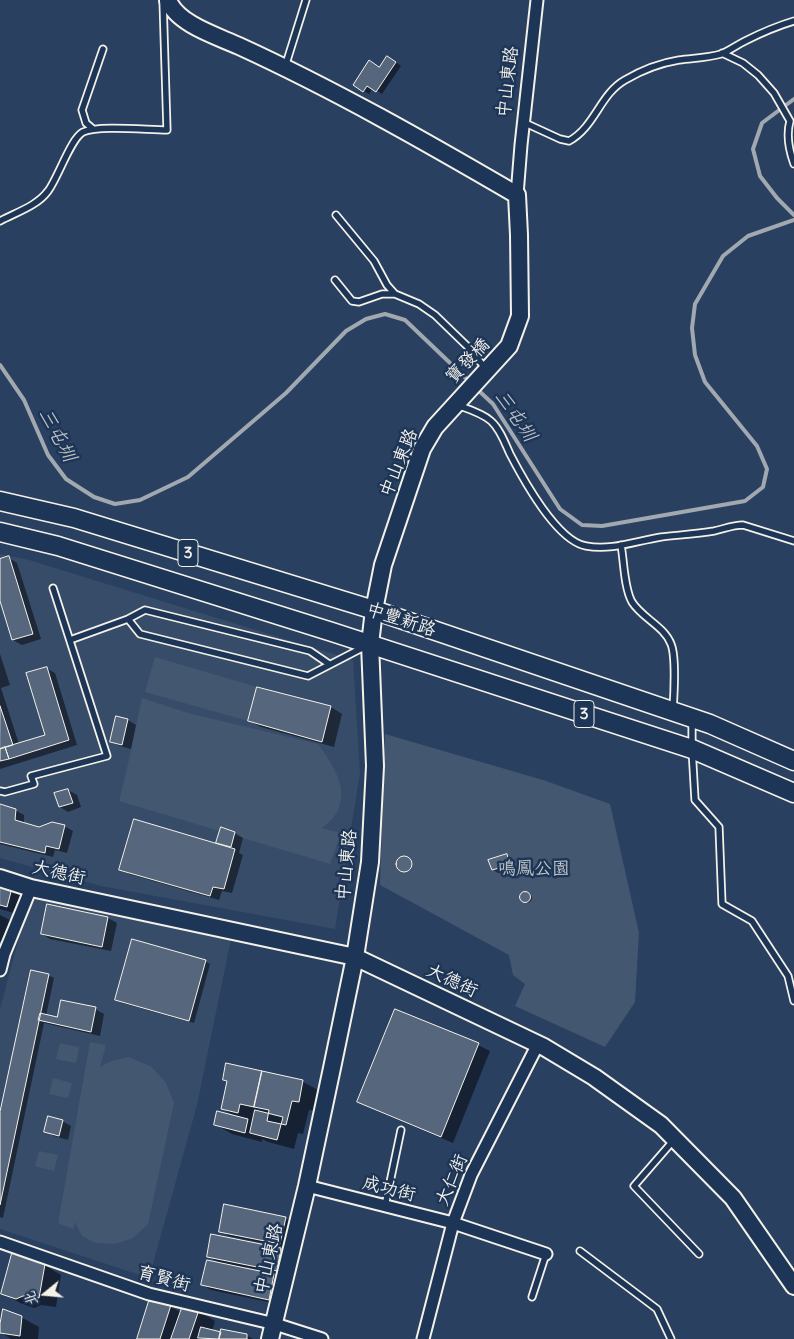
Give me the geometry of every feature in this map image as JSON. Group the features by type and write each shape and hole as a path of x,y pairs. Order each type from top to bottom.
{"main road":[{"name":"中豐新路","path":"0,501 74,518 374,610 710,724 794,761"},
{"name":"中豐新路","path":"0,532 58,546 370,644 692,749 794,793"}],"street":[{"path":"168,0 170,6 181,18 198,28 285,67 379,115 517,195"},
{"name":"中山東路","path":"509,346 520,316 517,195 537,0"},
{"name":"寶發橋","path":"455,404 509,346"},
{"name":"中山東路","path":"272,1332 307,1186 355,957 370,862 376,766 370,644 374,610 383,565 422,449 435,427 455,404"},
{"name":"大德街","path":"0,878 31,888 355,957 538,1044 594,1077 661,1126 675,1139 734,1198 794,1286"},
{"path":"0,970 2,954 31,888"},
{"name":"大仁街","path":"423,1339 453,1223 471,1175 538,1044"},
{"name":"成功街","path":"307,1186 453,1223 546,1254"},
{"name":"育賢街","path":"1,1246 272,1332 322,1339"}],"lane":[{"path":"0,221 36,203 48,192 57,178 72,145 81,133 94,129 167,130 163,0"},
{"path":"285,67 306,0"},
{"path":"523,122 560,139 569,141 578,136 591,122 610,91 624,80 651,67 678,60 704,58 722,53 774,27 794,21"},
{"path":"94,129 86,123 82,110 103,49"},
{"path":"722,53 743,62 774,93 790,119 788,128 789,146 794,164"},
{"path":"336,215 374,261 387,285 395,294"},
{"path":"335,280 352,301 360,302 382,294 395,294 419,304 435,315 467,346 487,371"},
{"path":"455,404 482,415 496,426 526,484 559,528 574,542 584,546 602,548 717,530 735,525 743,525 794,541"},
{"path":"621,545 628,592 632,601 671,643 673,652 673,712"},
{"path":"0,791 5,792 34,784 31,776 107,756 53,588"},
{"path":"70,640 128,619 145,610 310,651 329,664"},
{"path":"128,619 140,634 308,676 370,644"},
{"path":"692,718 695,800 719,827 722,904 752,921 788,976 794,1001"},
{"path":"385,1206 401,1130"},
{"path":"675,1139 634,1186 699,1254"},
{"path":"580,1251 657,1309 671,1339"},
{"path":"532,1297 546,1254"}],"shaded area":[{"path":"0,554 29,560 353,660 360,773 335,929 101,886 0,858"},
{"path":"31,893 231,939 197,1105 149,1278 0,1229 0,1009"}],"green space":[{"path":"155,657 257,687 248,721 145,692"},
{"path":"142,698 188,713 318,744 334,769 341,788 339,807 334,817 322,828 341,833 330,864 119,801"},
{"name":"鳴鳳公園","path":"385,734 543,780 610,804 639,933 635,1002 605,1047 515,1006 525,984 513,975 509,955 380,885"},
{"path":"90,1042 106,1045 100,1067 111,1061 129,1057 152,1067 166,1083 174,1103 148,1224 133,1238 115,1244 96,1243 82,1236 75,1222 73,1229 58,1223"},
{"path":"60,1043 79,1047 76,1063 56,1059"},
{"path":"53,1078 72,1083 68,1098 49,1094"},
{"path":"39,1151 58,1155 54,1171 35,1166"}],"building":[{"path":"387,56 396,62 376,92 367,86 363,92 353,85 369,60 379,67"},
{"path":"9,556 33,634 12,640 0,601 0,559"},
{"path":"47,667 69,740 9,759 5,747 45,735 26,673"},
{"path":"257,687 331,706 322,742 248,721"},
{"path":"0,706 13,745 0,749"},
{"path":"116,716 128,719 122,745 110,742"},
{"path":"5,747 9,759 0,761 0,749"},
{"path":"68,789 73,803 59,807 54,793"},
{"path":"0,804 16,809 15,820 39,827 52,822 65,825 59,849 46,846 45,853 0,842"},
{"path":"134,819 235,849 224,889 213,887 210,896 119,870"},
{"path":"221,827 235,832 231,847 216,843"},
{"path":"507,854 510,865 492,870 488,860"},
{"path":"404,856 412,864 404,872 396,864"},
{"path":"0,881 13,884 7,907 0,905"},
{"path":"523,892 527,892 530,897 529,901 523,902 520,899 520,895"},
{"path":"47,904 108,917 102,947 41,934"},
{"path":"132,939 206,960 189,1021 115,1000"},
{"path":"31,970 49,974 0,1205 0,1112"},
{"path":"61,1000 96,1007 91,1032 38,1020 40,1013 57,1017"},
{"path":"395,1009 479,1043 441,1137 357,1102"},
{"path":"226,1063 262,1071 254,1107 240,1104 238,1113 221,1109 227,1081 223,1080"},
{"path":"262,1071 303,1080 299,1102 292,1101 286,1125 267,1121 269,1110 254,1107"},
{"path":"255,1110 283,1117 277,1140 250,1133"},
{"path":"217,1111 248,1119 245,1133 214,1125"},
{"path":"48,1116 63,1120 59,1136 44,1132"},
{"path":"224,1204 286,1217 280,1244 219,1232"},
{"path":"211,1234 281,1248 277,1271 207,1257"},
{"path":"13,1250 45,1264 39,1298 23,1296 16,1299 1,1294"},
{"path":"207,1260 274,1274 269,1300 201,1285"},
{"path":"149,1301 171,1305 160,1339 137,1339"},
{"path":"182,1308 199,1310 189,1339 171,1339"},
{"path":"3,1309 22,1316 20,1336 0,1333"},
{"path":"201,1327 221,1332 219,1339 198,1338"},
{"path":"221,1329 247,1334 247,1339 219,1339"}],"waterway":[{"path":"794,99 762,123 753,149 760,176 777,198 794,215"},
{"name":"三屯圳","path":"477,389 493,404 560,509 582,525 602,526 745,501 763,487 767,469 757,446 705,382 695,355 692,328 695,304 723,256 748,236 794,220"},
{"name":"三屯圳","path":"0,365 24,400 48,455 66,479 94,497 115,504 140,500 188,477 286,393 346,331 366,319 385,314 405,320 470,382"}]}
